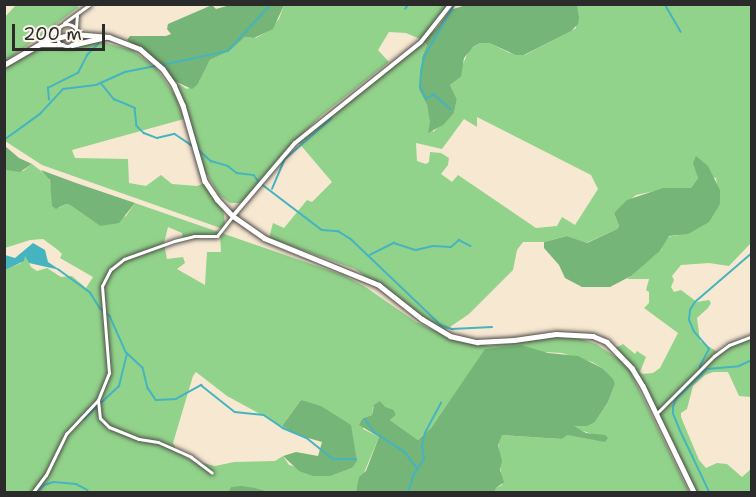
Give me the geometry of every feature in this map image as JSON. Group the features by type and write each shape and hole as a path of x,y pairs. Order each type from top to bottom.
{"main road":[{"path":"4,65 37,45 60,26"},
{"path":"37,45 77,30 109,37 140,49 163,69 183,105 205,181 217,200 233,216 264,238 379,285 422,319 450,336 477,342 556,334 593,336 607,342 632,368 657,413 694,492"},
{"path":"72,45 109,37"},
{"path":"37,45 63,45"}],"street":[{"path":"78,15 77,30 72,45 63,45 56,37 60,26 90,4"},
{"path":"33,492 46,475 66,434 98,400 111,366 102,293 103,282 110,270 124,259 174,241 194,236 217,236 295,142 421,42 451,4"},
{"path":"60,26 69,24 77,30"},
{"path":"657,413 714,356 729,345 752,336"},
{"path":"98,400 100,418 108,427 140,439 159,442 198,461 212,473"}],"green space":[{"path":"72,4 79,7 5,62 4,18 16,5"},
{"path":"469,4 577,5 579,18 578,24 571,31 524,55 516,55 489,43 480,43 473,47 464,58 461,77 450,85 457,99 454,113 443,125 428,133 430,122 427,105 419,90 422,57 427,45 423,41 437,28 450,10"},
{"path":"212,5 216,9 230,5 284,5 273,29 254,38 245,37 231,50 210,60 198,84 192,89 172,80 141,49 127,40 130,36 171,34 167,29 168,24"},
{"path":"284,5 450,5 437,25 420,39 406,33 389,32 378,50 389,62 322,115 297,139 244,203 230,203 219,195 204,170 184,103 172,80 187,89 198,84 210,60 231,50 245,37 256,38 268,31 279,19"},
{"path":"577,5 751,5 751,243 729,266 709,263 681,265 672,276 674,280 671,287 674,292 681,290 697,302 709,300 711,303 708,308 697,318 700,341 719,353 729,343 751,336 751,397 739,396 728,372 713,372 705,375 693,386 687,409 681,413 681,417 699,460 706,468 717,463 727,464 742,477 751,469 751,492 695,492 640,378 614,349 623,344 635,354 637,351 646,357 640,372 642,374 653,373 660,368 678,333 644,308 649,303 649,292 646,290 649,279 627,279 661,250 667,237 679,235 720,204 716,178 697,173 698,178 691,188 669,188 636,195 614,213 619,226 617,229 586,243 567,236 544,242 523,242 517,250 513,270 469,314 444,331 355,269 269,238 273,223 284,228 307,200 312,202 332,182 298,142 423,41 427,45 422,57 419,90 427,105 433,132 454,113 457,99 450,85 461,77 460,71 469,50 480,43 489,43 510,53 525,55 576,28","holes":["477,117 591,175 598,189 575,225 562,217 557,226 536,228 458,175 452,182 441,174 448,165 449,158 441,153 430,152 429,162 426,164 417,161 416,143 442,149 464,119 477,127"]},
{"path":"94,40 132,50 156,68 175,95 184,119 72,150 75,158 128,159 129,183 146,186 161,175 172,184 197,186 205,183 223,209 226,230 42,165 5,141 4,68 45,46 69,48"},
{"path":"5,146 19,158 32,164 20,172 5,170"},
{"path":"696,156 708,166 720,190 720,204 709,222 688,234 669,236 660,251 631,276 610,287 582,287 565,278 559,265 544,248 544,242 567,236 587,243 617,229 619,226 614,213 627,200 663,188 691,188 698,178 693,163"},
{"path":"32,164 49,177 53,197 59,208 66,204 70,205 100,226 126,216 135,203 343,275 364,286 416,322 456,341 490,346 559,337 581,339 596,344 619,359 630,371 689,492 495,492 496,488 502,485 498,439 502,435 562,439 568,435 592,434 574,428 574,426 595,422 608,402 615,384 602,368 592,362 562,353 492,349 485,350 431,428 418,440 390,420 396,415 394,410 373,407 372,415 363,418 363,429 379,437 356,492 270,492 256,488 231,487 228,492 5,492 4,270 21,263 25,255 31,267 37,271 47,268 61,277 72,276 86,288 93,277 60,258 62,254 43,239 30,240 5,248 5,170 23,171","holes":["168,227 182,233 183,241 220,234 221,252 207,252 205,285 177,269 185,263 183,257 167,259 164,243","196,372 227,396 282,426 301,400 352,443 356,455 352,468 331,476 289,465 283,456 275,461 234,462 215,466 190,460 177,451 173,443"]},
{"path":"41,170 135,203 119,223 100,226 70,205 66,204 56,209 52,206 50,180"},
{"path":"521,345 548,353 578,356 602,368 613,379 615,384 608,402 595,422 587,426 574,426 586,433 605,435 608,438 605,442 568,435 562,439 502,435 498,445 502,461 500,470 504,482 496,488 495,492 356,492 359,477 366,471 379,437 359,425 363,418 372,415 374,405 380,401 385,407 394,410 396,415 390,420 418,440 431,428 485,349"},
{"path":"301,400 321,406 351,425 357,461 352,468 331,476 313,476 299,471 283,456 296,452 318,456 322,442 298,435 282,426"},
{"path":"241,486 270,492 228,492 231,487"}],"water":[{"path":"33,243 45,250 48,262 60,270 29,263 25,256 24,261 5,270 5,255 15,258"}],"waterway":[{"path":"162,65 228,51 271,4"},
{"path":"405,9 409,4"},
{"path":"451,110 434,95 426,99 420,87 424,57 455,4"},
{"path":"665,4 681,32"},
{"path":"49,100 48,88 78,73 87,55 98,44"},
{"path":"4,140 40,114 63,89 96,85 125,72 157,66"},
{"path":"101,83 114,99 135,108 137,126 144,133 157,138 175,134 194,147"},
{"path":"272,189 285,159 331,119"},
{"path":"198,149 211,161 228,166 237,173 254,175 259,182"},
{"path":"263,185 322,230 338,231 351,239 441,325 452,329 492,327"},
{"path":"370,255 394,243 416,250 433,246 451,247 459,240 471,246"},
{"path":"702,375 700,366 709,349 694,332 689,320 690,310 695,302 752,253"},
{"path":"58,269 90,292 100,308 110,316 126,352 143,368 148,388 156,400 176,399 201,385 235,412 264,415 283,428 307,438 333,459 356,459"},
{"path":"84,419 119,386 127,354"},
{"path":"709,492 680,431 673,414 673,407 676,399 707,369 739,366 752,360"},
{"path":"408,492 414,474 424,459 422,446 425,433 441,403"},
{"path":"365,419 375,433 405,452 417,468"},
{"path":"38,492 44,485 54,482 76,484 88,490"}]}
